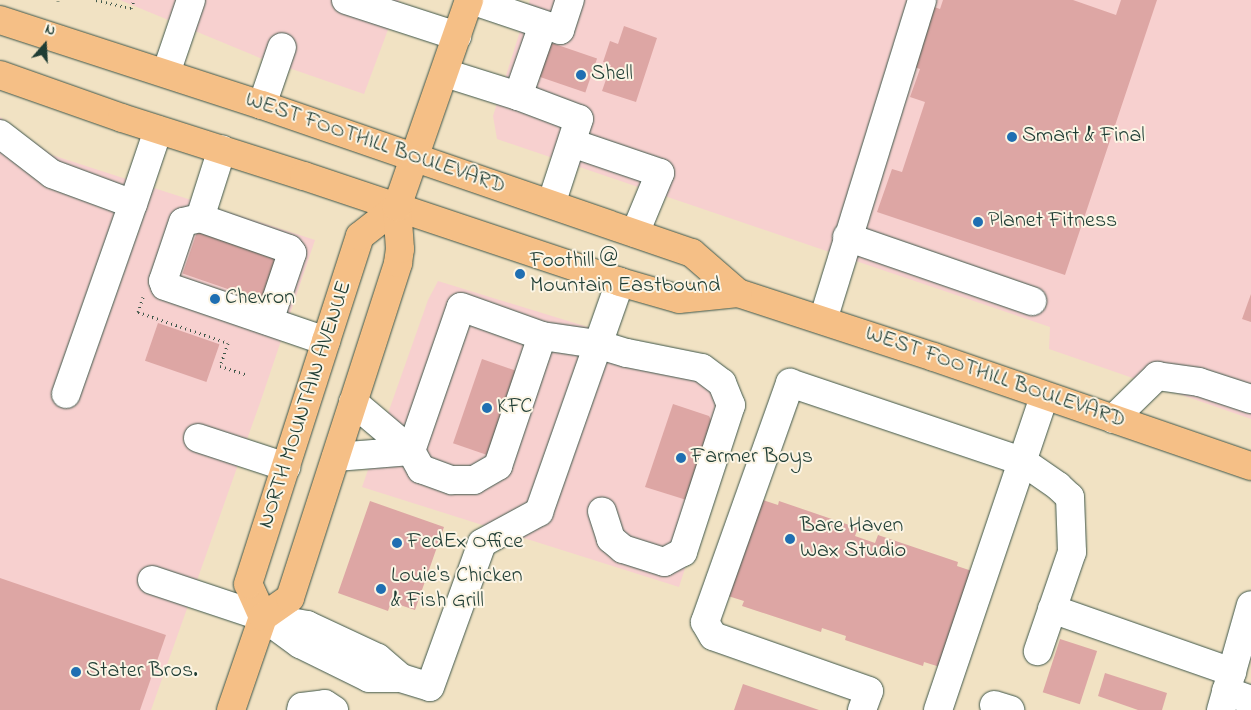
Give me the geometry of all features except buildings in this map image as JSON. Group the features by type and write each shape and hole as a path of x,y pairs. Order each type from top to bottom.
{"main road":[{"name":"NORTH MOUNTAIN AVENUE","path":"397,207 360,236 248,584 263,617 290,598 398,262 400,249 397,207 470,0"},
{"name":"WEST FOOTHILL BOULEVARD","path":"0,20 262,105 636,233 692,253 738,293 823,320 1251,466"},
{"name":"WEST FOOTHILL BOULEVARD","path":"0,75 158,130 397,207 620,282 679,299 738,293"},
{"path":"231,710 263,617"}],"lane":[{"path":"166,73 191,0"},
{"path":"346,0 457,36"},
{"path":"470,0 560,30 570,0"},
{"path":"823,320 847,237 922,0"},
{"path":"518,96 543,25"},
{"path":"262,105 282,47"},
{"path":"445,72 580,118 551,204"},
{"path":"66,394 158,130"},
{"path":"0,134 52,174 133,204"},
{"path":"572,143 660,173 636,233"},
{"path":"200,218 222,150"},
{"path":"269,321 292,253 289,249 200,218 183,222 163,281 165,286 326,341"},
{"path":"847,237 1032,301"},
{"path":"152,580 263,617 307,625 378,658 401,678 430,687 482,542 539,512 620,282"},
{"path":"411,451 461,307 542,336 597,344 627,353 702,368 722,383 731,404 683,552 664,562 623,549 611,539 602,511"},
{"path":"353,402 411,451 421,469 452,480 474,480 498,466 542,336"},
{"path":"1113,419 1158,376 1199,382 1250,395"},
{"path":"862,710 869,691 713,636 705,622 790,383 1022,461 1058,486 1070,497 1072,552 1038,651"},
{"path":"938,710 1044,396"},
{"path":"198,438 286,467"},
{"path":"336,457 411,451"},
{"path":"1052,609 1233,693 1251,605"},
{"path":"301,710 302,707 325,704 334,710"}],"path":[{"path":"96,0 131,8 134,0"}],"shaded area":[{"path":"120,0 399,0 364,94 260,58"},
{"path":"530,0 1251,0 1251,419 1049,349 1050,327 497,139 493,116"},
{"path":"0,117 52,155 315,240 261,400 151,710 0,710"},
{"path":"438,281 708,364 738,405 679,587 362,487 428,300"}],"place":[{"name":"Shell","path":"581,75"},
{"name":"Smart & Final","path":"1012,137"},
{"name":"Planet Fitness","path":"978,222"},
{"name":"Foothill @ Mountain Eastbound","path":"520,274"},
{"name":"Chevron","path":"215,299"},
{"name":"KFC","path":"487,408"},
{"name":"Farmer Boys","path":"681,458"},
{"name":"Bare Haven Wax Studio","path":"790,539"},
{"name":"FedEx Office","path":"397,543"},
{"name":"Louie's Chicken & Fish Grill","path":"381,589"},
{"name":"Stater Bros.","path":"76,672"}]}
